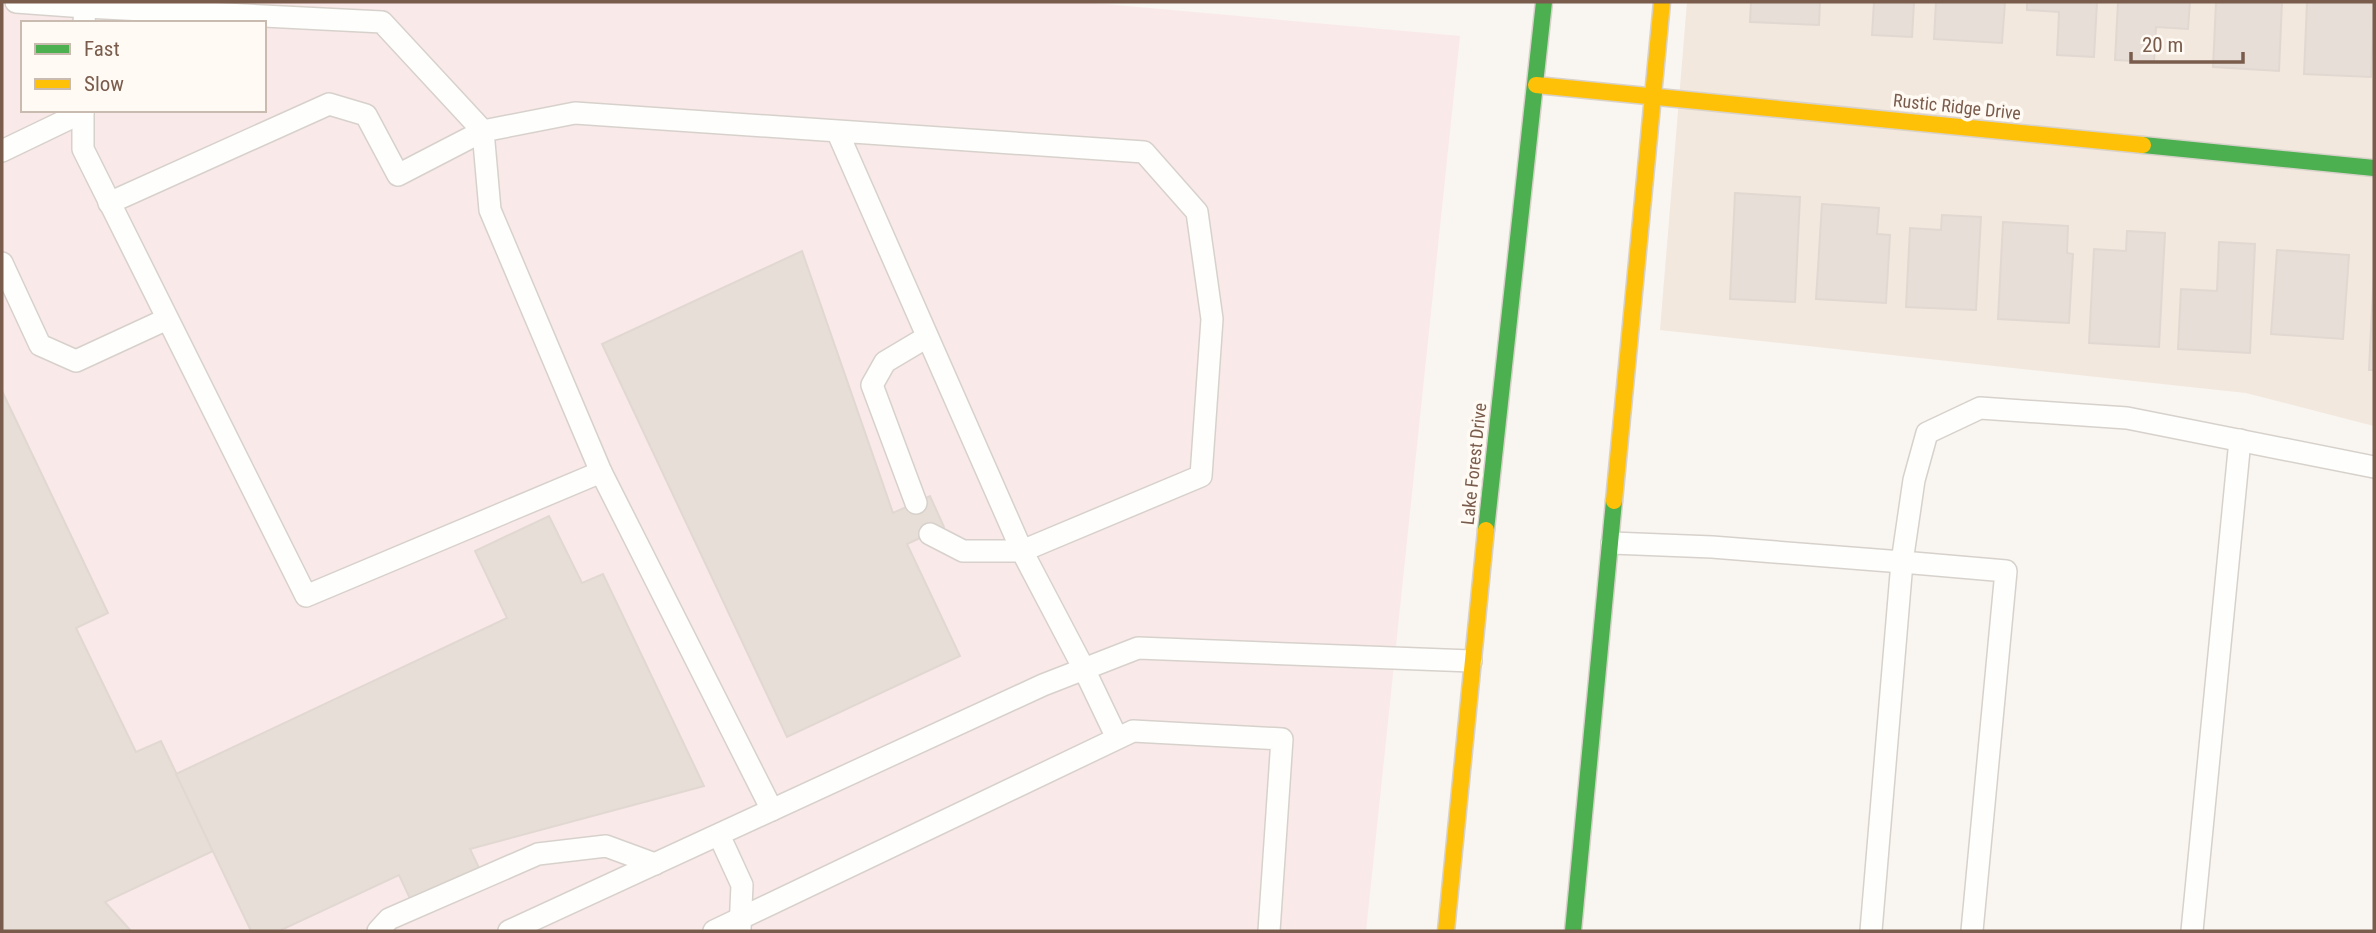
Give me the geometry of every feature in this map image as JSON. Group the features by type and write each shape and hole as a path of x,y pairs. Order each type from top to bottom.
{"main road":[{"name":"Lake Forest Drive","path":"1446,931 1471,662 1544,2"},
{"path":"1573,931 1662,2"},
{"name":"Rustic Ridge Drive","path":"1536,85 2374,168"}],"lane":[{"path":"16,2 85,15 382,22 484,131 490,210 601,472 772,810"},
{"path":"110,203 329,104 366,115 398,175 484,131 575,113 1144,152 1197,212 1212,319 1201,477 1022,551 963,551 930,534"},
{"path":"2,151 81,112"},
{"path":"83,112 82,149 306,596 601,472"},
{"path":"837,131 1022,551 1117,738"},
{"path":"2,263 40,345 76,361 167,318"},
{"path":"916,503 872,385 885,362 928,337"},
{"path":"1871,931 1902,562 1914,480 1927,433 1980,408 2127,418 2374,467"},
{"path":"2192,931 2240,440"},
{"path":"1612,543 1712,547 2006,571 1972,931"},
{"path":"509,931 1043,685 1138,648 1471,662"},
{"path":"714,931 740,925 1117,738 1133,731 1158,731 1282,739 1269,931"},
{"path":"719,835 742,886 740,925"},
{"path":"378,931 389,919 538,854 606,846 655,864"}],"shaded area":[{"path":"2,2 1082,2 1460,36 1366,931 2,931"},
{"path":"1687,2 2374,2 2374,426 2246,393 1660,330"}],"building":[{"path":"1751,2 1820,2 1819,25 1750,22"},
{"path":"1874,2 1914,2 1912,37 1872,35"},
{"path":"1936,2 2005,2 2002,43 1934,39"},
{"path":"2027,2 2097,2 2094,57 2057,55 2059,12 2027,10"},
{"path":"2118,2 2190,2 2188,29 2156,27 2154,62 2115,60"},
{"path":"2216,2 2282,2 2279,71 2213,67"},
{"path":"2307,2 2374,2 2371,77 2304,74"},
{"path":"1735,193 1800,197 1795,302 1730,299"},
{"path":"1822,204 1879,208 1877,234 1890,235 1886,303 1816,299"},
{"path":"1942,215 1981,217 1976,310 1906,307 1910,228 1941,230"},
{"path":"2003,222 2068,226 2067,253 2073,254 2069,323 1998,319"},
{"path":"2127,231 2165,233 2159,347 2089,343 2094,249 2126,251"},
{"path":"2219,242 2255,244 2250,353 2178,349 2181,289 2217,291"},
{"path":"2277,250 2349,255 2343,339 2271,334"},
{"path":"802,251 893,513 930,496 944,527 907,544 960,656 787,737 602,344"},
{"path":"2374,270 2374,370 2369,370"},
{"path":"2,391 108,613 76,628 136,752 161,741 213,851 105,902 131,931 2,931"},
{"path":"549,516 582,583 603,574 704,786 470,849 480,870 412,903 399,875 279,931 251,931 176,774 507,618 475,551"}],"traffic: fast":[{"path":"1486,530 1544,2"},
{"path":"2143,145 2374,168"},
{"path":"1573,931 1614,501"}],"traffic: slow":[{"path":"1614,501 1662,2"},
{"path":"1536,85 2143,145"},
{"path":"1446,931 1486,530"}]}
